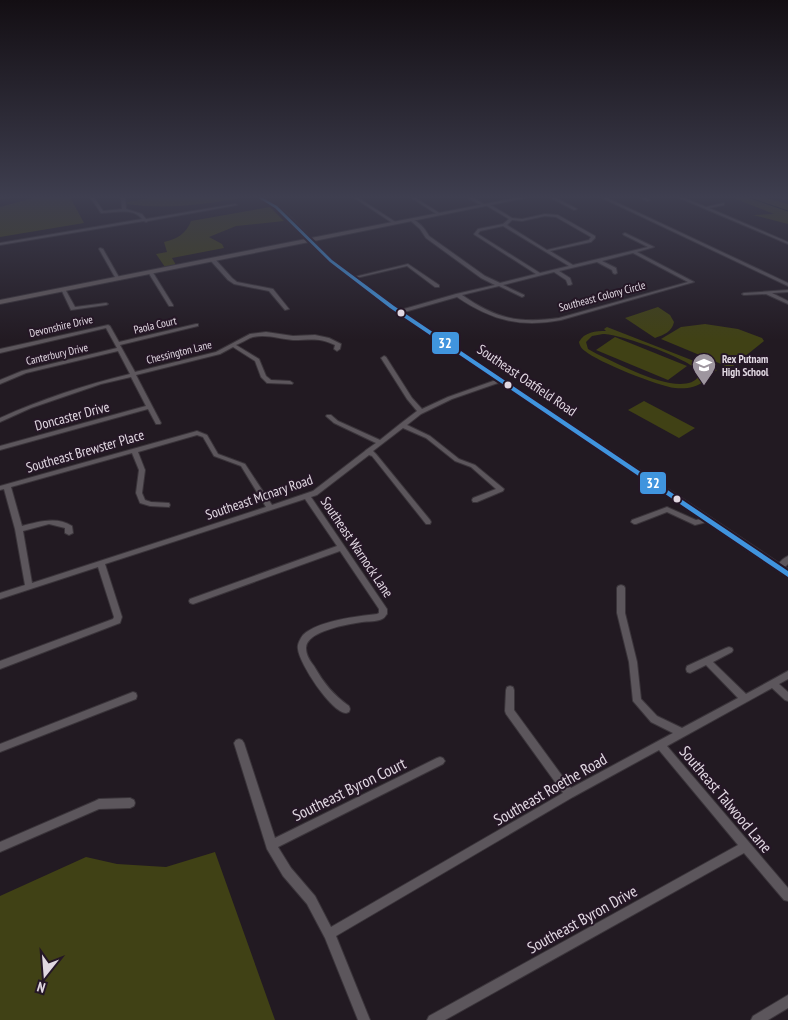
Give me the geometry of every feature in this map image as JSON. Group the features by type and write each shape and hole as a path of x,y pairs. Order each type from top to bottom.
{"main road":[{"path":"0,302 288,245"},
{"name":"Southeast Oatfield Road","path":"315,245 352,278 399,312 784,571"}],"street":[{"path":"438,245 483,277 522,296"},
{"path":"493,245 540,275"},
{"path":"536,245 573,267"},
{"path":"547,251 575,245"},
{"path":"399,312 498,285 652,247 647,245"},
{"path":"703,245 788,285"},
{"path":"101,249 118,278"},
{"name":"Southeast Colony Circle","path":"458,296 479,311 495,317 516,321 538,322 692,282 634,252"},
{"path":"213,260 230,279 242,284 271,290 287,309"},
{"path":"599,260 614,269 615,272"},
{"path":"352,278 408,265 437,286"},
{"path":"150,272 171,305"},
{"path":"554,272 568,280 570,284"},
{"path":"63,289 73,310 106,304"},
{"path":"744,294 788,291"},
{"path":"768,292 788,303"},
{"name":"Paola Court","path":"119,346 196,325"},
{"name":"Devonshire Drive","path":"0,351 108,326 158,422"},
{"name":"Chessington Lane","path":"133,374 211,355 234,346 250,336 266,334 293,338 323,338 338,344 337,349"},
{"name":"Canterbury Drive","path":"0,382 24,372 119,346"},
{"path":"234,346 257,360 264,377 269,382 290,383"},
{"path":"384,358 410,399 421,412"},
{"name":"Doncaster Drive","path":"0,420 30,407 133,374"},
{"name":"Southeast Mcnary Road","path":"0,596 307,496 320,490 368,451 421,412 450,398 498,381 505,382"},
{"name":"Doncaster Drive","path":"0,448 150,408"},
{"path":"329,416 336,422 380,442"},
{"path":"402,425 428,437 457,460 473,466 501,489 475,500"},
{"name":"Southeast Brewster Place","path":"3,487 197,433 205,436 216,455 243,465 270,507"},
{"path":"134,450 142,470 139,493 142,500 150,504 167,505"},
{"path":"368,451 374,455 428,522"},
{"path":"3,487 19,529 29,587"},
{"name":"Southeast Warnock Lane","path":"307,496 381,604 383,614 379,617 348,620 309,636 302,645 303,655 322,689 346,709"},
{"path":"634,522 667,509 692,522 701,523 709,519"},
{"path":"19,529 49,522 68,526 69,533"},
{"path":"193,601 342,548"},
{"path":"784,571 788,560"},
{"path":"0,665 117,621 118,617 101,563"},
{"path":"621,588 621,613 634,662 638,701 654,719 682,733"},
{"path":"690,669 729,650"},
{"path":"707,661 745,699"},
{"name":"Southeast Roethe Road","path":"329,934 570,794 788,675"},
{"path":"773,684 788,697"},
{"path":"510,690 509,711 570,794"},
{"path":"0,748 132,696"},
{"path":"239,743 271,845 287,872 311,900 329,934 364,1020"},
{"name":"Southeast Talwood Lane","path":"660,745 788,896"},
{"name":"Southeast Byron Court","path":"271,845 440,761"},
{"path":"0,847 99,804 130,802"},
{"name":"Southeast Byron Drive","path":"433,1020 746,846"},
{"path":"757,1020 788,1001"}],"shaded area":[{"path":"165,245 222,245 224,248 172,258 176,265 165,267 156,254 167,252"},
{"path":"658,307 670,315 674,322 669,331 655,338 625,318"},
{"path":"705,324 738,329 762,338 764,341 733,366 726,366 661,339 681,327"},
{"path":"607,327 717,370 713,373 703,369 706,375 704,381 694,387 686,388 675,388 642,378 592,356 582,348 579,342 584,336 594,332 606,331 604,329","holes":["611,335 652,347 680,359 697,370 699,376 691,382 679,384 665,382 634,371 588,349 586,342 592,336"]},
{"path":"615,337 687,366 668,380 596,350"},
{"path":"644,401 695,428 679,438 628,410"},
{"path":"215,852 275,1020 0,1020 0,896 86,857 117,864 166,867"}],"transit line":[{"name":"32","path":"314,245 331,261 392,307 788,574"}],"place":[{"name":"Rex Putnam High School","path":"704,386"}]}
